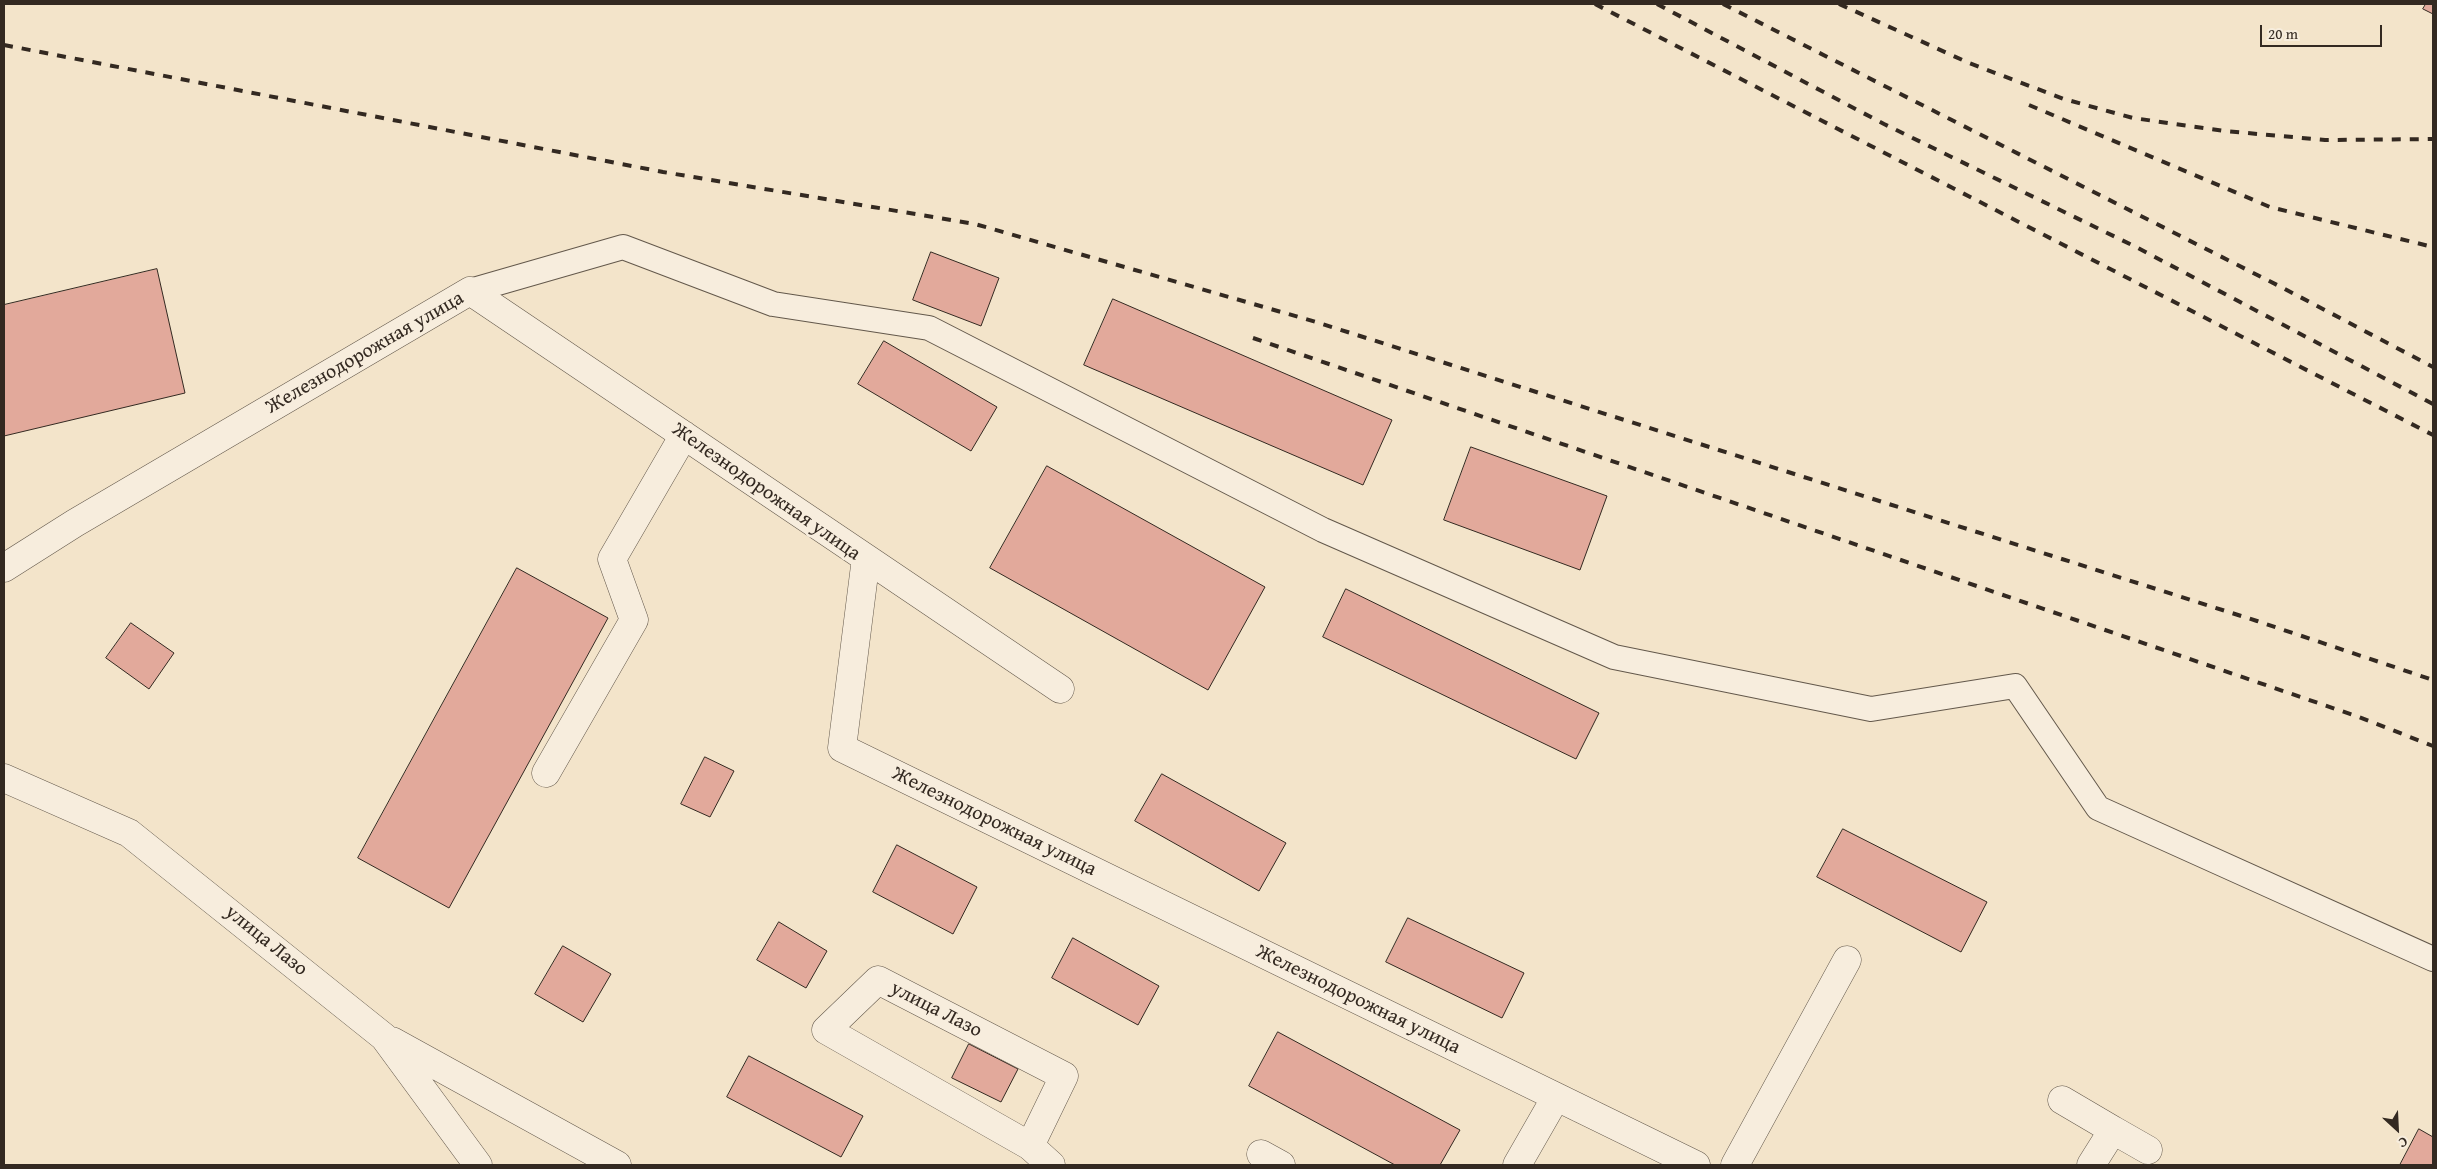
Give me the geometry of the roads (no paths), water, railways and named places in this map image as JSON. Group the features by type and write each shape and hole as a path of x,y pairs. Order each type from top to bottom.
{"street":[{"name":"Железнодорожная улица","path":"4,568 75,522 470,291 866,558 842,748 1696,1165"},
{"path":"546,773 634,620 612,559 684,435"},
{"path":"866,558 1060,689"},
{"name":"улица Лазо","path":"4,778 129,832 384,1037 478,1165"},
{"path":"1734,1165 1847,960"},
{"name":"улица Лазо","path":"1030,1146 1064,1076 878,980 826,1030 1030,1146 1051,1165"},
{"path":"384,1037 617,1165"},
{"path":"1517,1165 1556,1097"},
{"path":"2062,1100 2148,1150"},
{"path":"2091,1165 2113,1130"}],"lane":[{"path":"470,291 623,247 773,304 929,328 1323,530 1614,657 1871,709 2015,686 2098,808 2433,959"}],"railway":[{"path":"1595,4 2433,435"},
{"path":"1657,4 1884,124 2136,247 2433,404"},
{"path":"1723,4 2283,288 2433,367"},
{"path":"1839,4 1969,63 2064,99 2133,118 2225,131 2325,140 2433,139"},
{"path":"4,45 663,172 975,224 1316,322 2257,621 2433,680"},
{"path":"2029,105 2270,207 2433,247"},
{"path":"1253,338 2359,717 2433,746"}]}
